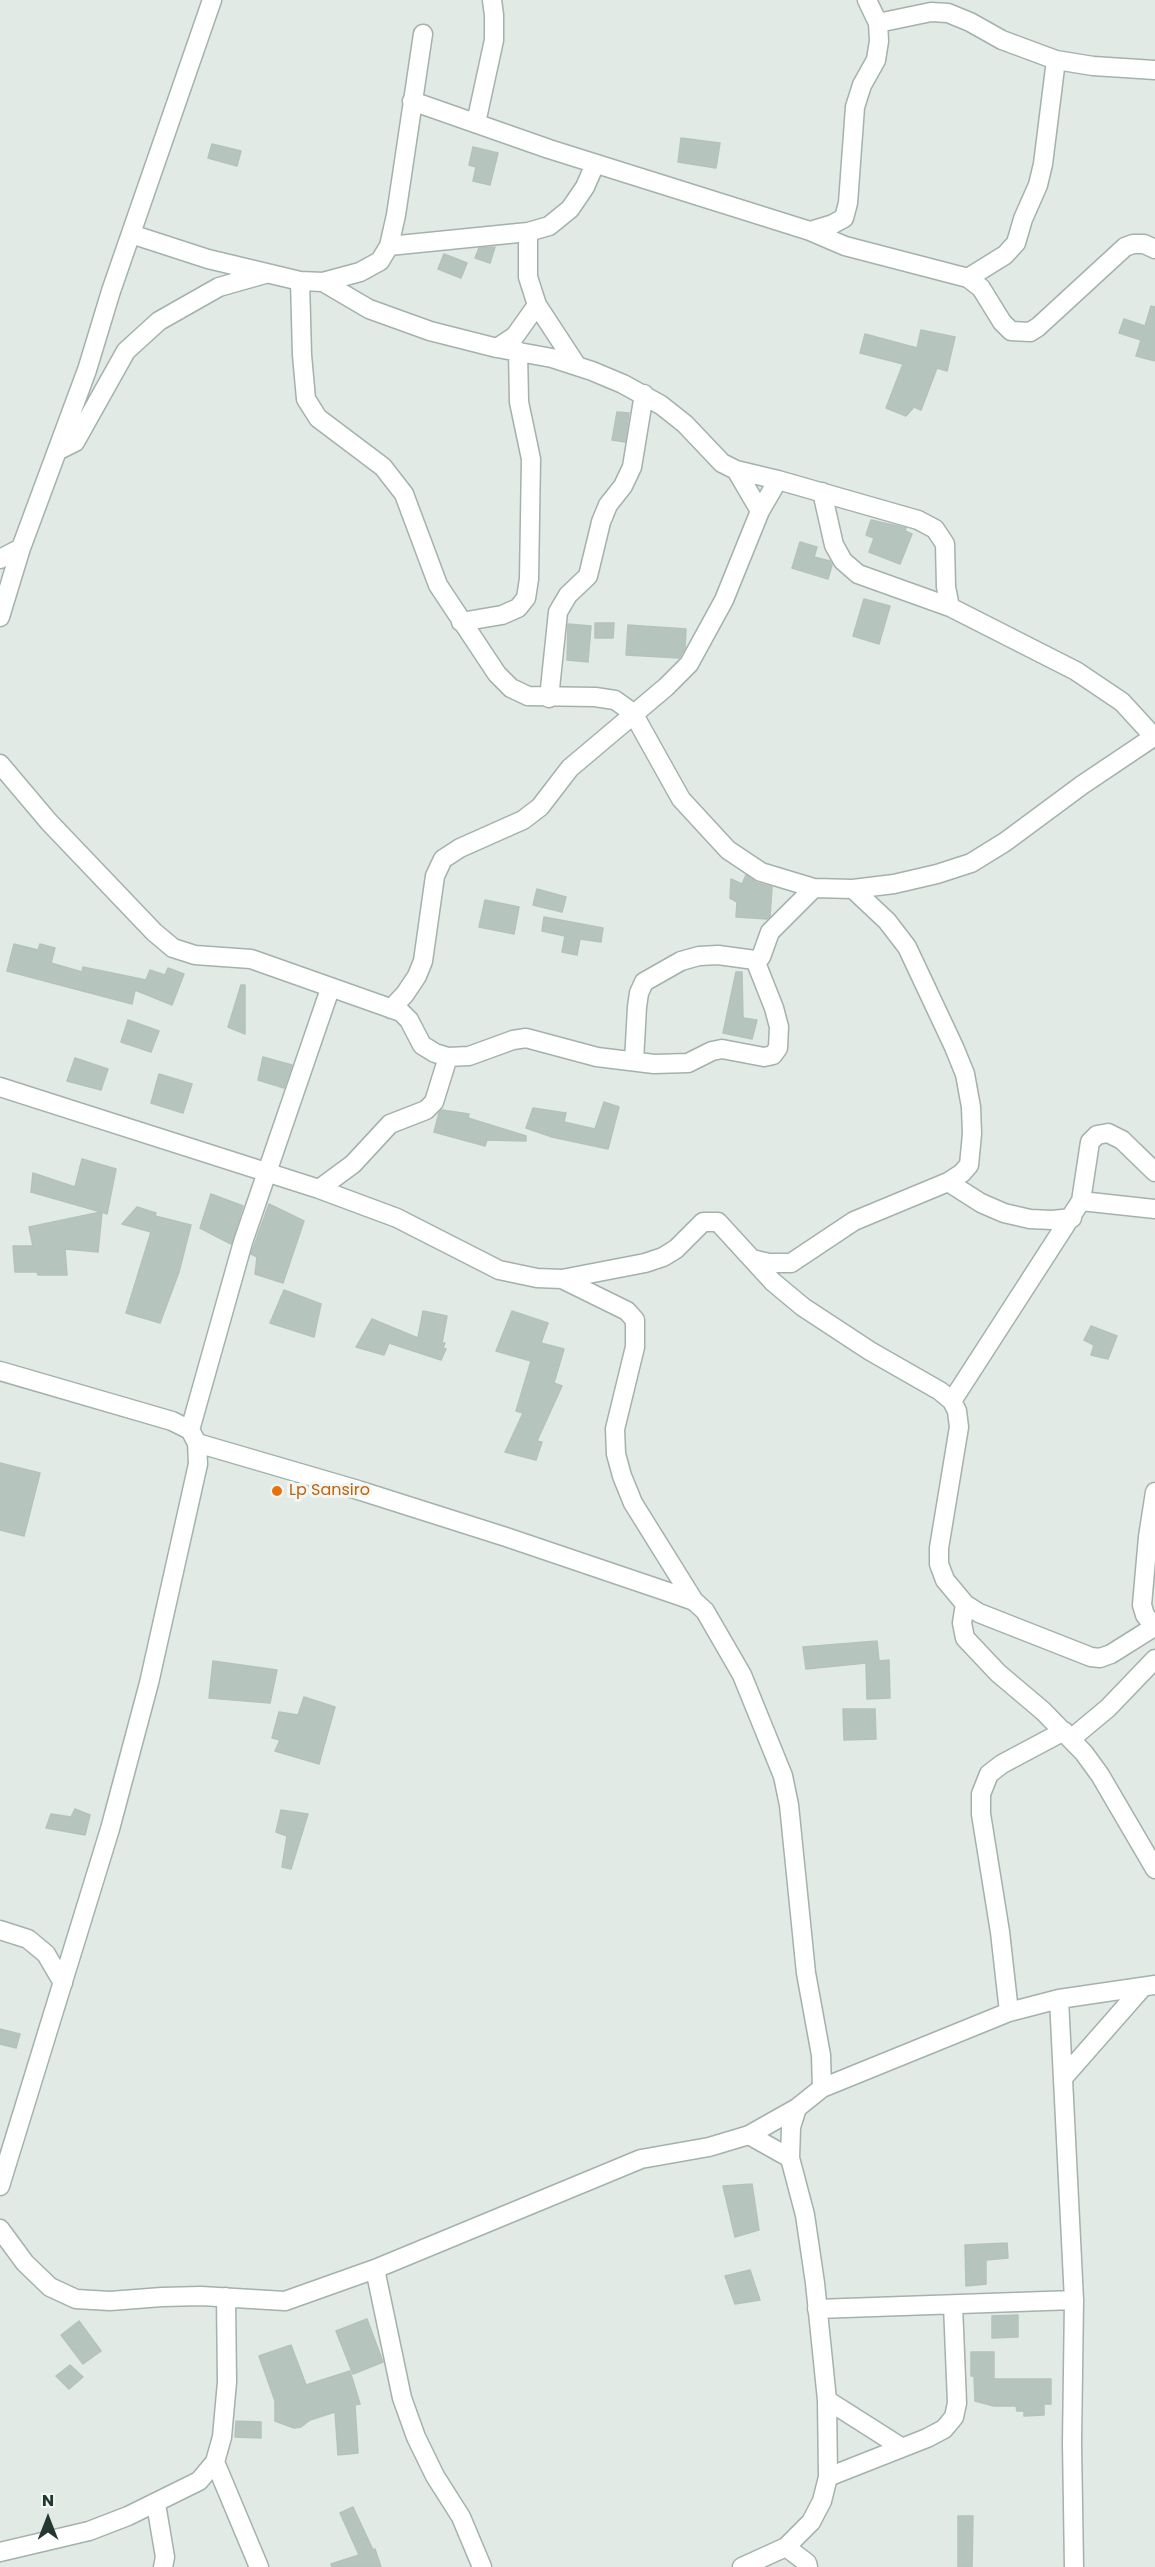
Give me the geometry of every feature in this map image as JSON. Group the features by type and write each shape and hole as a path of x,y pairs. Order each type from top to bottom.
{"street":[{"path":"0,617 21,548 87,370 131,234 212,0"},
{"path":"476,123 494,39 492,0"},
{"path":"845,246 844,218 848,204 855,107 862,85 876,60 879,41 878,23 867,0"},
{"path":"878,23 931,12 948,13 970,21 1002,40 1056,60 1093,66 1155,70"},
{"path":"131,234 208,259 300,281 323,282 360,272 380,261 389,246 423,34"},
{"path":"969,278 1005,255 1016,243 1023,219 1038,185 1056,60"},
{"path":"412,101 595,164 810,231 845,246 969,278 981,288 1002,322 1011,332 1030,332 1125,247 1144,244 1155,249"},
{"path":"389,246 528,232 549,226 570,209 585,187 595,164"},
{"path":"810,231 844,218"},
{"path":"528,232 528,278 537,305 577,366"},
{"path":"57,451 75,442 126,351 159,321 219,287 268,273"},
{"path":"300,281 306,399 318,418 383,467 404,494 438,585 460,622 497,674 511,688 528,696 595,697 615,700 633,713 681,799 728,850 761,872 814,888 853,889 894,884 971,863 1005,842 1082,785 1155,736 1122,702 1076,671 950,607 858,574 843,561 834,545 822,492"},
{"path":"323,282 369,309 430,331 577,366 644,394 685,424 722,463 736,470 918,520 935,529 945,544 945,587 950,607"},
{"path":"497,348 514,336 537,305"},
{"path":"460,622 502,615 518,608 526,598 529,579 531,459 519,402 518,351"},
{"path":"87,370 118,364"},
{"path":"549,698 558,612 568,596 588,576 601,522 608,505 632,467 644,394"},
{"path":"736,470 760,511"},
{"path":"391,1009 417,976 423,961 435,876 443,859 460,848 523,820 540,807 570,768 666,687 689,664 724,600 760,511 778,480"},
{"path":"0,559 21,548"},
{"path":"0,765 49,822 154,932 173,948 195,955 251,959 330,989 401,1012 409,1020 422,1045 435,1053 448,1057 469,1056 513,1040 526,1038 597,1057 654,1064 688,1063 712,1051 722,1049 764,1057 772,1054 778,1048 779,1027 755,960"},
{"path":"634,1061 637,1007 639,993 644,982 681,961 699,956 718,955 755,960 760,957 770,932 814,888"},
{"path":"753,1259 769,1263 791,1263 854,1221 948,1182 962,1173 969,1165 972,1156 971,1107 965,1074 932,996 907,946 887,921 853,889"},
{"path":"0,2187 110,1829 149,1683 198,1464 194,1437 243,1242 330,989"},
{"path":"319,1189 352,1164 390,1124 426,1110 434,1102 448,1057"},
{"path":"0,1088 319,1189 397,1218 499,1270 537,1278 562,1279 663,1257 676,1249 703,1222 718,1222 773,1282 803,1307 870,1351 940,1391 952,1401 957,1411 959,1427 939,1548 939,1564 945,1580 965,1604 979,1613 1091,1658 1111,1654 1155,1628 1145,1615 1142,1605 1148,1537 1155,1492"},
{"path":"952,1401 1039,1264 1072,1218 1081,1201 1090,1142 1097,1135 1108,1133 1122,1140 1155,1173"},
{"path":"948,1182 981,1203 1004,1213 1030,1219 1072,1218"},
{"path":"1081,1201 1155,1209"},
{"path":"562,1279 627,1311 635,1320 635,1347 615,1429 616,1454 622,1476 633,1503 694,1601 714,1624 742,1676 783,1776 789,1805 806,1973 821,2055 822,2088"},
{"path":"0,1371 151,1415 194,1437 694,1601"},
{"path":"965,1604 962,1630 965,1638 998,1673 1068,1734 1100,1775 1155,1869"},
{"path":"1009,2012 1003,1955 981,1814 981,1794 990,1774 996,1769 1068,1734 1108,1708 1155,1659"},
{"path":"0,1929 28,1939 46,1954 63,1983"},
{"path":"0,2229 25,2263 50,2287 76,2299 110,2301 162,2297 226,2297 285,2301 375,2269 641,2159 710,2147 749,2135 797,2108 822,2088 1009,2012 1059,1999 1149,1986"},
{"path":"1063,2078 1149,1986"},
{"path":"1059,1999 1074,2300 1072,2443 1074,2567"},
{"path":"742,2567 786,2547 811,2522 822,2501 828,2477 827,2400 817,2309 805,2215 790,2158 791,2127 797,2108"},
{"path":"749,2135 790,2158"},
{"path":"375,2269 402,2398 416,2438 435,2476 461,2517 482,2567"},
{"path":"0,2552 89,2531 156,2504 199,2481 215,2462 222,2437 227,2382 226,2297"},
{"path":"817,2309 1074,2300"},
{"path":"828,2477 944,2429 954,2417 957,2403 953,2305"},
{"path":"827,2400 901,2447"},
{"path":"215,2462 259,2567"},
{"path":"156,2504 165,2557 163,2567"},
{"path":"786,2547 807,2563 808,2567"}],"building":[{"path":"681,138 720,143 716,168 678,162"},
{"path":"212,144 241,151 237,166 208,158"},
{"path":"473,147 498,153 490,185 473,181 476,167 469,165"},
{"path":"495,247 490,263 475,258 479,248"},
{"path":"444,254 467,263 461,278 438,269"},
{"path":"1151,306 1155,307 1155,361 1136,356 1141,340 1119,333 1124,319 1145,326"},
{"path":"921,330 955,337 947,371 937,368 921,410 914,407 906,416 886,408 903,364 860,353 865,334 917,348"},
{"path":"617,412 629,413 625,442 612,440"},
{"path":"871,520 906,528 905,531 912,534 900,564 869,552 874,538 866,535"},
{"path":"800,542 817,547 814,557 830,561 832,565 828,579 792,568"},
{"path":"864,599 890,606 879,644 853,636"},
{"path":"595,623 614,623 613,638 595,638"},
{"path":"568,624 591,626 588,662 567,660"},
{"path":"628,625 686,629 685,648 679,658 626,655"},
{"path":"746,875 757,883 772,887 770,917 767,919 736,917 737,902 730,898 731,879 742,884"},
{"path":"537,889 566,897 562,912 533,905"},
{"path":"485,900 519,907 514,934 479,927"},
{"path":"544,917 603,928 601,942 580,939 577,955 562,952 565,936 542,931"},
{"path":"14,944 38,950 40,944 55,948 51,963 82,972 83,967 146,980 150,970 165,975 168,968 184,974 172,1005 135,990 132,1004 7,971"},
{"path":"736,972 742,972 743,1018 757,1020 752,1039 723,1033"},
{"path":"241,985 245,985 245,1034 228,1027"},
{"path":"128,1020 159,1031 151,1052 121,1042"},
{"path":"263,1057 292,1065 284,1088 258,1080"},
{"path":"75,1058 108,1069 101,1090 67,1081"},
{"path":"159,1074 192,1084 183,1113 151,1103"},
{"path":"604,1102 619,1107 608,1149 552,1137 526,1128 533,1108 566,1113 564,1122 595,1129"},
{"path":"442,1110 469,1114 468,1118 526,1136 526,1141 487,1140 485,1146 434,1132"},
{"path":"82,1159 116,1169 107,1214 102,1212 98,1252 65,1249 67,1275 15,1272 13,1246 33,1246 29,1227 101,1212 31,1192 33,1173 75,1187"},
{"path":"211,1194 243,1206 231,1244 200,1228"},
{"path":"269,1204 304,1221 283,1283 255,1274 257,1257 251,1254"},
{"path":"137,1207 156,1213 155,1216 191,1225 179,1272 160,1323 126,1313 151,1232 122,1224"},
{"path":"284,1290 321,1304 314,1337 270,1323"},
{"path":"423,1311 447,1316 442,1343 445,1343 443,1348 446,1349 441,1360 389,1343 384,1355 356,1347 372,1319 418,1338"},
{"path":"512,1311 548,1323 541,1343 564,1349 554,1383 562,1386 537,1441 542,1442 536,1460 505,1452 523,1413 516,1411 531,1361 496,1351"},
{"path":"1091,1326 1117,1336 1108,1359 1091,1355 1094,1345 1084,1340"},
{"path":"0,1463 40,1473 24,1536 0,1530"},
{"path":"877,1641 879,1661 889,1660 890,1698 867,1699 866,1663 806,1669 803,1647"},
{"path":"213,1661 277,1670 270,1703 209,1698"},
{"path":"304,1697 335,1707 319,1764 275,1751 280,1740 272,1738 279,1712 298,1715"},
{"path":"843,1709 875,1709 876,1739 844,1740"},
{"path":"75,1809 90,1815 85,1835 46,1828 51,1814 71,1817"},
{"path":"281,1810 308,1814 291,1869 282,1867 287,1836 276,1832"},
{"path":"0,2029 20,2034 16,2048 0,2044"},
{"path":"752,2184 759,2230 735,2237 723,2186"},
{"path":"1007,2243 1008,2258 986,2260 986,2284 966,2286 965,2245"},
{"path":"750,2270 760,2300 735,2304 725,2276"},
{"path":"1018,2315 1018,2337 992,2338 992,2316"},
{"path":"367,2319 383,2362 353,2374 336,2331"},
{"path":"79,2321 101,2351 83,2364 61,2335"},
{"path":"291,2345 306,2385 350,2371 360,2404 355,2405 358,2453 338,2455 335,2412 310,2420 301,2427 294,2428 275,2421 275,2401 259,2356"},
{"path":"971,2352 994,2352 994,2379 1051,2379 1051,2404 1044,2404 1044,2415 1024,2416 1024,2411 1017,2411 1016,2406 994,2406 975,2401 974,2376 971,2376"},
{"path":"70,2365 83,2377 69,2389 56,2376"},
{"path":"236,2421 261,2422 261,2438 235,2437"},
{"path":"353,2507 373,2550 375,2549 381,2567 332,2567 331,2564 359,2555 340,2513"},
{"path":"958,2516 973,2516 972,2567 958,2567"}],"place":[{"name":"Lp Sansiro","path":"277,1491"}]}
